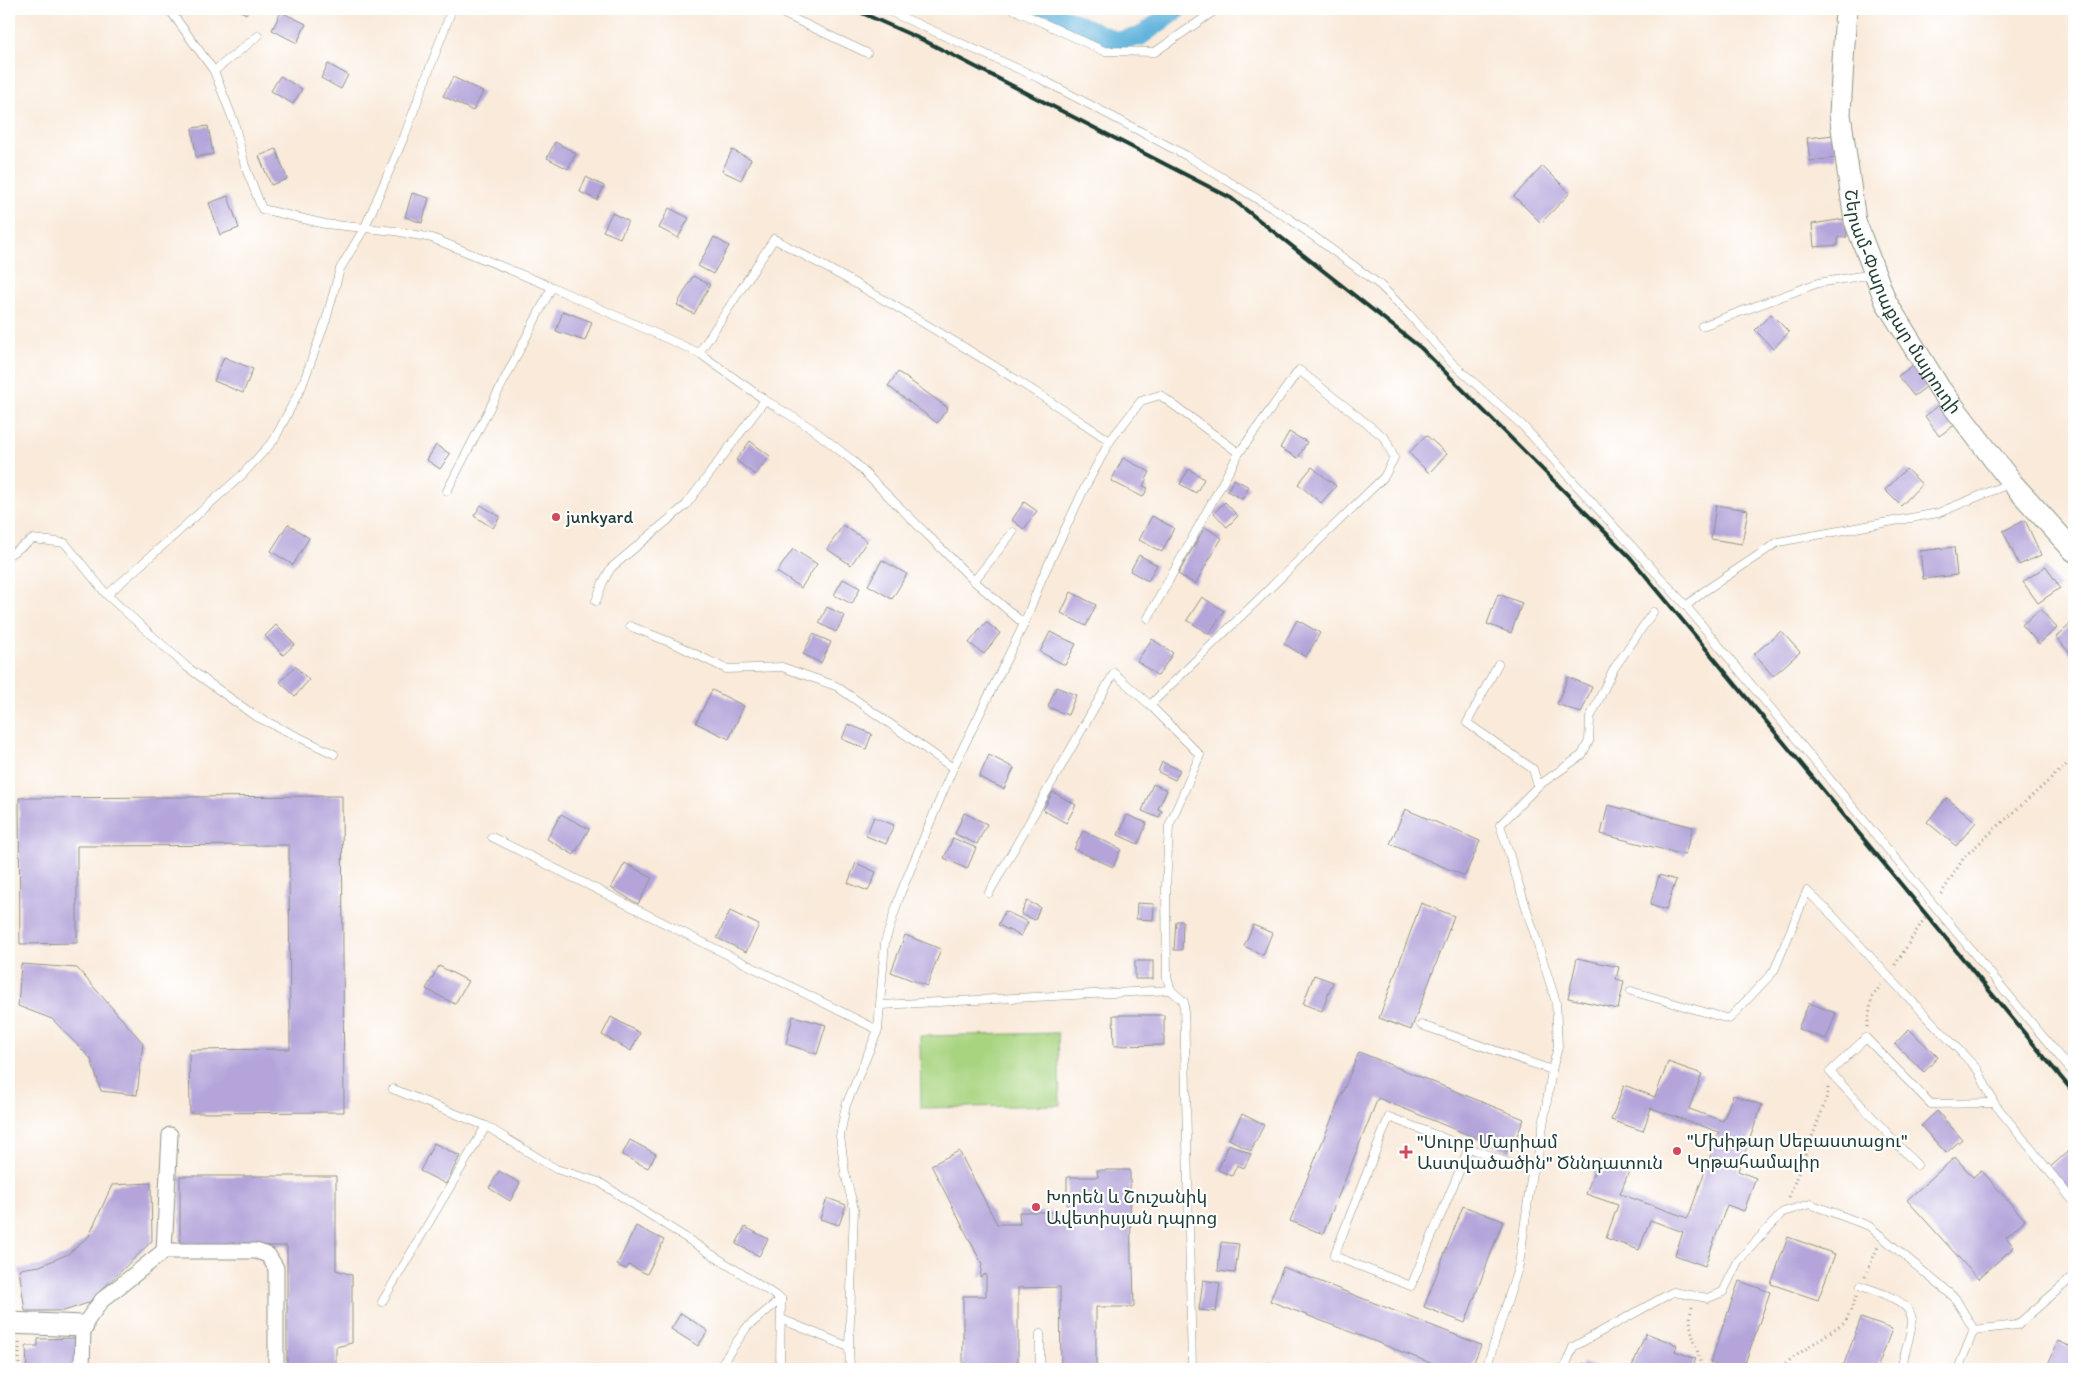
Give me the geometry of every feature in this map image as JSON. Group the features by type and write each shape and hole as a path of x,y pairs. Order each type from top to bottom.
{"street":[{"name":"Շերամ-Փարաքար մայրուղի","path":"1846,9 1840,114 1855,221 1886,302 1940,389 2012,483 2074,551"},
{"path":"164,1251 170,1134"},
{"path":"82,1369 84,1326 102,1300 164,1251 256,1251 268,1255 276,1268 276,1369"},
{"path":"14,1323 84,1326"}],"lane":[{"path":"169,9 214,71 234,122 245,166 262,209 325,224 365,227 432,238 552,287 699,353 765,400 810,428 852,460 974,581 1024,624"},
{"path":"107,595 242,475 274,440 302,386 326,320 340,269 365,227 404,137 452,9"},
{"path":"773,9 867,53"},
{"path":"884,9 1041,78 1187,156 1290,219 1380,285 1410,314 1452,364 1523,426 1686,606 2074,1074"},
{"path":"1013,9 1104,51 1155,52 1217,9"},
{"path":"214,71 258,36"},
{"path":"699,353 774,239 826,266 1033,390 1110,441"},
{"path":"1702,326 1818,283 1875,274"},
{"path":"447,491 552,287"},
{"path":"1148,618 1239,454 1298,370 1385,438 1394,458 1384,477 1150,705"},
{"path":"850,1369 849,1347 854,1209 845,1173 840,1136 846,1105 878,1030 885,942 902,892 953,768 1024,624 1042,578 1110,441 1141,401 1160,395 1239,454"},
{"path":"596,601 611,568 686,506 765,400"},
{"path":"1686,606 1702,592 1778,542 1938,513 2012,483"},
{"path":"974,581 1014,532"},
{"path":"9,554 34,539 65,543 107,595 188,667 255,716 334,754"},
{"path":"1486,1369 1519,1265 1532,1172 1538,1156 1552,1070 1558,1047 1556,1002 1500,825 1538,786 1582,756 1589,741 1590,718 1613,670 1652,612"},
{"path":"630,626 677,645 726,669 782,667 836,686 953,768"},
{"path":"1498,664 1466,722 1533,769 1538,786"},
{"path":"989,893 1114,673 1150,705 1200,755 1169,826 1166,888 1166,978 1171,990 1184,1002 1192,1369"},
{"path":"492,838 878,1030"},
{"path":"1631,991 1729,1019 1774,971 1807,891 1833,916 1978,1070 1994,1103 2074,1202"},
{"path":"881,1005 1171,990"},
{"path":"1421,1024 1552,1070"},
{"path":"1916,1166 1830,1072 1866,1038 1931,1104 1994,1103"},
{"path":"392,1090 486,1126 556,1169 599,1182 781,1299"},
{"path":"1469,1148 1411,1286 1334,1256 1389,1116 1532,1172"},
{"path":"382,1302 486,1126"},
{"path":"1564,1369 1573,1347 1673,1292 1708,1298 1723,1292 1738,1261 1784,1212 1810,1204 1869,1226 1955,1298 1974,1330"},
{"path":"1974,1330 2018,1325 2074,1276"},
{"path":"1861,1286 1898,1301 1908,1310 1912,1320 1901,1369"},
{"path":"780,1369 781,1299"},
{"path":"718,1369 747,1327 781,1299"},
{"path":"781,1319 849,1347"},
{"path":"1959,1369 1974,1330"},
{"path":"1040,1334 1040,1369"},
{"path":"1267,1369 1268,1367 1274,1369"}],"path":[{"path":"1866,1038 1872,996 1888,976 1965,856 2074,758"},
{"path":"1784,1212 1826,1100 1830,1072"},
{"path":"1777,1369 1846,1321 1882,1237"},
{"path":"1696,1296 1690,1315 1692,1335 1700,1355 1702,1369"},
{"path":"14,1323 19,1369"}],"green space":[{"path":"1058,1033 1060,1105 921,1108 920,1036"}],"building":[{"path":"237,9 249,9 246,14"},
{"path":"281,12 306,24 297,43 272,30"},
{"path":"328,64 348,75 341,89 321,78"},
{"path":"280,76 302,89 293,104 271,91"},
{"path":"453,77 483,92 473,111 443,96"},
{"path":"208,126 213,154 196,157 192,128"},
{"path":"1834,135 1836,158 1810,161 1807,138"},
{"path":"555,142 576,153 568,169 547,158"},
{"path":"276,149 287,179 271,185 259,156"},
{"path":"732,150 751,159 741,180 722,171"},
{"path":"1543,166 1570,193 1541,223 1514,196"},
{"path":"586,177 604,186 597,200 580,192"},
{"path":"412,193 429,198 422,223 405,217"},
{"path":"228,196 239,228 220,235 209,203"},
{"path":"669,208 689,218 678,238 659,228"},
{"path":"612,213 628,221 620,238 603,231"},
{"path":"1844,219 1847,237 1838,237 1838,245 1814,247 1812,224"},
{"path":"714,237 729,246 713,274 698,266"},
{"path":"693,276 710,285 694,314 677,305"},
{"path":"563,311 592,322 585,341 556,331"},
{"path":"1771,314 1789,332 1773,349 1755,330"},
{"path":"224,357 253,369 243,393 214,381"},
{"path":"1915,364 1929,385 1914,396 1898,376"},
{"path":"898,372 948,408 937,423 888,386"},
{"path":"1941,404 1956,424 1939,436 1925,416"},
{"path":"1289,432 1307,442 1298,458 1280,448"},
{"path":"1426,435 1447,454 1429,473 1409,453"},
{"path":"750,441 770,456 755,475 736,460"},
{"path":"436,445 450,454 440,469 427,460"},
{"path":"1123,458 1150,472 1143,486 1148,488 1143,497 1111,481"},
{"path":"1312,467 1336,486 1321,503 1298,484"},
{"path":"1189,469 1204,479 1196,493 1180,484"},
{"path":"1906,469 1922,484 1901,506 1885,490"},
{"path":"1234,479 1249,487 1242,499 1227,491"},
{"path":"1024,502 1037,511 1024,529 1012,520"},
{"path":"1225,502 1238,516 1227,527 1214,513"},
{"path":"481,505 500,517 493,528 474,516"},
{"path":"1716,505 1748,510 1742,544 1711,539"},
{"path":"1152,516 1174,528 1162,552 1139,540"},
{"path":"2025,520 2041,555 2019,565 2003,531"},
{"path":"288,524 309,538 293,565 271,551"},
{"path":"843,525 867,541 851,565 827,549"},
{"path":"1205,527 1222,538 1195,584 1178,574"},
{"path":"1954,547 1957,575 1923,579 1920,551"},
{"path":"793,549 817,564 801,588 777,572"},
{"path":"1139,555 1157,565 1148,581 1130,571"},
{"path":"882,560 907,574 892,599 868,585"},
{"path":"2046,566 2060,588 2038,603 2023,582"},
{"path":"843,579 860,588 852,604 834,595"},
{"path":"1071,592 1096,605 1086,626 1061,613"},
{"path":"1498,594 1522,603 1511,633 1487,624"},
{"path":"1202,597 1224,611 1209,634 1187,620"},
{"path":"827,607 845,616 836,632 819,623"},
{"path":"2040,609 2057,628 2039,644 2022,625"},
{"path":"1297,620 1320,633 1306,657 1284,644"},
{"path":"986,622 1000,633 984,654 969,643"},
{"path":"2073,622 2074,624 2074,658 2056,637"},
{"path":"276,625 295,644 283,655 265,636"},
{"path":"1781,631 1800,652 1773,676 1754,654"},
{"path":"1050,632 1076,644 1065,665 1040,652"},
{"path":"813,634 831,642 821,663 803,654"},
{"path":"1152,639 1173,653 1158,676 1137,661"},
{"path":"295,666 309,680 295,696 280,682"},
{"path":"1568,677 1592,687 1581,713 1557,704"},
{"path":"1056,687 1076,695 1068,715 1048,707"},
{"path":"712,690 744,706 729,739 696,723"},
{"path":"848,724 872,734 866,749 842,739"},
{"path":"989,755 1014,768 1004,789 979,777"},
{"path":"1162,762 1180,770 1175,780 1158,772"},
{"path":"1153,784 1167,790 1158,809 1162,811 1159,818 1142,811"},
{"path":"1053,792 1076,805 1066,823 1043,810"},
{"path":"342,796 344,1112 190,1113 189,1050 290,1049 289,845 77,846 77,943 20,944 19,798"},
{"path":"1947,798 1976,822 1956,846 1927,822"},
{"path":"1608,805 1693,827 1685,855 1601,834"},
{"path":"1405,809 1480,841 1465,876 1390,844"},
{"path":"964,813 987,824 977,844 955,834"},
{"path":"561,814 589,829 574,855 547,839"},
{"path":"1127,815 1147,823 1138,844 1118,835"},
{"path":"874,817 894,825 886,844 866,836"},
{"path":"1083,831 1121,849 1113,867 1074,849"},
{"path":"953,838 976,848 967,869 944,858"},
{"path":"625,863 652,878 638,904 611,888"},
{"path":"856,863 876,872 868,891 848,883"},
{"path":"1659,875 1676,880 1666,910 1650,905"},
{"path":"1027,901 1040,907 1035,920 1021,914"},
{"path":"1137,903 1154,904 1153,920 1136,919"},
{"path":"1421,903 1454,916 1411,1030 1379,1018"},
{"path":"730,911 759,925 746,952 717,938"},
{"path":"1005,911 1028,922 1021,936 998,925"},
{"path":"1176,921 1183,921 1182,950 1174,950"},
{"path":"1253,925 1272,933 1263,955 1244,946"},
{"path":"905,935 941,949 927,986 891,972"},
{"path":"1577,958 1619,967 1616,979 1624,981 1618,1009 1568,998"},
{"path":"1135,961 1153,961 1153,979 1135,979"},
{"path":"21,964 77,968 143,1043 137,1095 101,1091 91,1059 52,1019 18,1006"},
{"path":"439,966 468,981 455,1004 426,989"},
{"path":"1314,975 1333,982 1322,1011 1303,1004"},
{"path":"1809,1003 1836,1013 1826,1039 1798,1029"},
{"path":"1113,1015 1164,1015 1164,1045 1114,1046"},
{"path":"793,1016 826,1025 817,1054 786,1044"},
{"path":"611,1017 640,1033 631,1051 602,1035"},
{"path":"1909,1029 1938,1057 1924,1072 1895,1044"},
{"path":"1359,1052 1524,1119 1510,1152 1378,1098 1323,1234 1290,1221"},
{"path":"1668,1062 1702,1074 1689,1109 1723,1121 1733,1095 1762,1105 1738,1171 1756,1178 1744,1211 1727,1205 1705,1266 1675,1255 1683,1232 1650,1220 1639,1250 1606,1238 1618,1205 1586,1194 1598,1160 1629,1171 1620,1194 1688,1218 1719,1132 1651,1108 1643,1131 1611,1120 1624,1085 1655,1097"},
{"path":"1937,1111 1962,1139 1946,1153 1921,1126"},
{"path":"1242,1114 1264,1125 1251,1151 1229,1139"},
{"path":"630,1140 656,1154 648,1168 622,1155"},
{"path":"434,1143 460,1156 446,1184 420,1171"},
{"path":"1229,1144 1251,1154 1244,1168 1237,1165 1232,1176 1218,1170"},
{"path":"2074,1146 2074,1200 2048,1169"},
{"path":"959,1151 997,1224 1020,1224 1019,1212 1059,1212 1059,1221 1067,1221 1067,1177 1098,1177 1097,1170 1130,1170 1131,1264 1133,1264 1134,1307 1096,1307 1096,1367 1092,1367 1092,1369 1061,1369 1060,1287 1018,1288 1018,1366 997,1366 997,1369 963,1369 963,1296 986,1296 986,1274 980,1277 982,1264 931,1165"},
{"path":"1955,1157 1973,1177 1981,1170 2025,1220 2006,1237 2014,1247 1978,1279 1907,1200"},
{"path":"499,1171 520,1183 510,1201 489,1188"},
{"path":"180,1176 336,1176 336,1270 352,1275 352,1343 336,1347 336,1369 287,1369 287,1246 180,1246"},
{"path":"151,1183 152,1241 88,1303 64,1311 25,1311 19,1269 40,1266 68,1254 89,1236 112,1185"},
{"path":"827,1198 846,1205 839,1225 820,1219"},
{"path":"1463,1206 1503,1221 1465,1323 1424,1307"},
{"path":"636,1226 664,1240 647,1274 629,1265 626,1269 617,1265"},
{"path":"745,1227 768,1239 759,1256 736,1244"},
{"path":"1788,1237 1835,1254 1818,1300 1771,1284"},
{"path":"1221,1242 1239,1244 1235,1273 1218,1271"},
{"path":"1283,1267 1481,1345 1471,1369 1446,1369 1270,1301"},
{"path":"1203,1280 1220,1283 1216,1312 1199,1310"},
{"path":"1739,1281 1770,1292 1743,1369 1727,1369 1710,1363"},
{"path":"681,1313 708,1331 698,1346 671,1329"},
{"path":"1861,1318 1892,1329 1877,1369 1842,1369"},
{"path":"1646,1333 1677,1345 1675,1351 1696,1359 1692,1369 1631,1369"},
{"path":"79,1338 80,1369 27,1369 26,1346 38,1346 38,1339"},
{"path":"2058,1341 2074,1348 2074,1369 2046,1369"},
{"path":"1583,1363 1600,1369 1581,1369"}],"waterway":[{"path":"1044,9 1116,41 1139,37 1178,9"}],"railway":[{"path":"853,9 925,41 1231,198 1421,348 1630,557 2074,1093"}],"place":[{"name":"junkyard","path":"556,517"},
{"name":"\"Մխիթար Սեբաստացու\" Կրթահամալիր","path":"1677,1151"},
{"name":"\"Սուրբ Մարիամ Աստվածածին\" Ծննդատուն","path":"1406,1152"},
{"name":"Խորեն և Շուշանիկ Ավետիսյան դպրոց","path":"1036,1207"}]}
